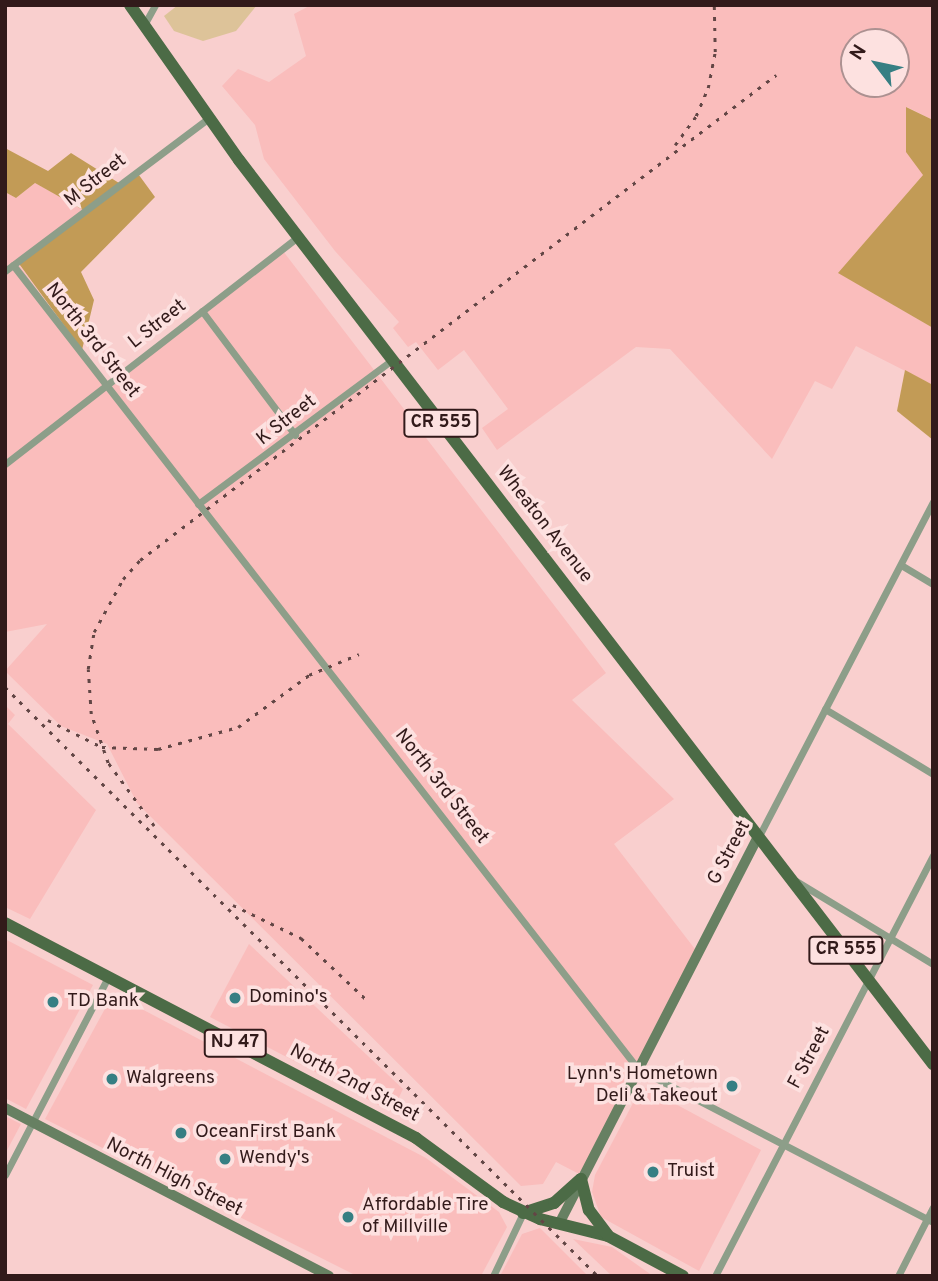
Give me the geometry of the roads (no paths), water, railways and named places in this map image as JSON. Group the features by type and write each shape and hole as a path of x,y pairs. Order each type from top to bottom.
{"main road":[{"name":"Wheaton Avenue","path":"130,5 209,118 298,237 933,1064"},
{"name":"G Street","path":"560,1222 758,837"},
{"name":"North 2nd Street","path":"5,923 416,1138 480,1188 523,1213 612,1239 677,1274"},
{"name":"North High Street","path":"5,1108 329,1276"},
{"path":"523,1213 554,1203 582,1180 590,1210 612,1239"}],"street":[{"path":"144,25 155,5"},
{"name":"M Street","path":"5,271 209,118"},
{"name":"L Street","path":"5,464 298,237"},
{"name":"North 3rd Street","path":"13,265 638,1069 930,1220"},
{"path":"202,312 295,435"},
{"name":"K Street","path":"198,504 295,435 392,360"},
{"name":"G Street","path":"758,837 933,502"},
{"path":"901,565 933,584"},
{"path":"825,709 933,774"},
{"name":"F Street","path":"715,1276 933,855"},
{"path":"790,878 933,964"},
{"path":"5,1175 108,977"},
{"path":"898,1276 930,1220 933,1207"},
{"path":"493,1276 523,1213"}],"railway":[{"path":"675,145 696,116 708,88 715,52 714,5"},
{"path":"154,826 108,763 91,714 88,669 94,632 123,579 140,560 776,75"},
{"path":"48,720 102,747 158,749 238,727 309,675 359,654"},
{"path":"5,687 598,1276"},
{"path":"233,905 301,938 369,1002"}],"place":[{"name":"Domino's","path":"235,998"},
{"name":"TD Bank","path":"53,1002"},
{"name":"Walgreens","path":"112,1079"},
{"name":"Lynn's Hometown Deli & Takeout","path":"732,1086"},
{"name":"OceanFirst Bank","path":"181,1133"},
{"name":"Wendy's","path":"225,1159"},
{"name":"Truist","path":"653,1172"},
{"name":"Affordable Tire of Millville","path":"348,1217"}]}
